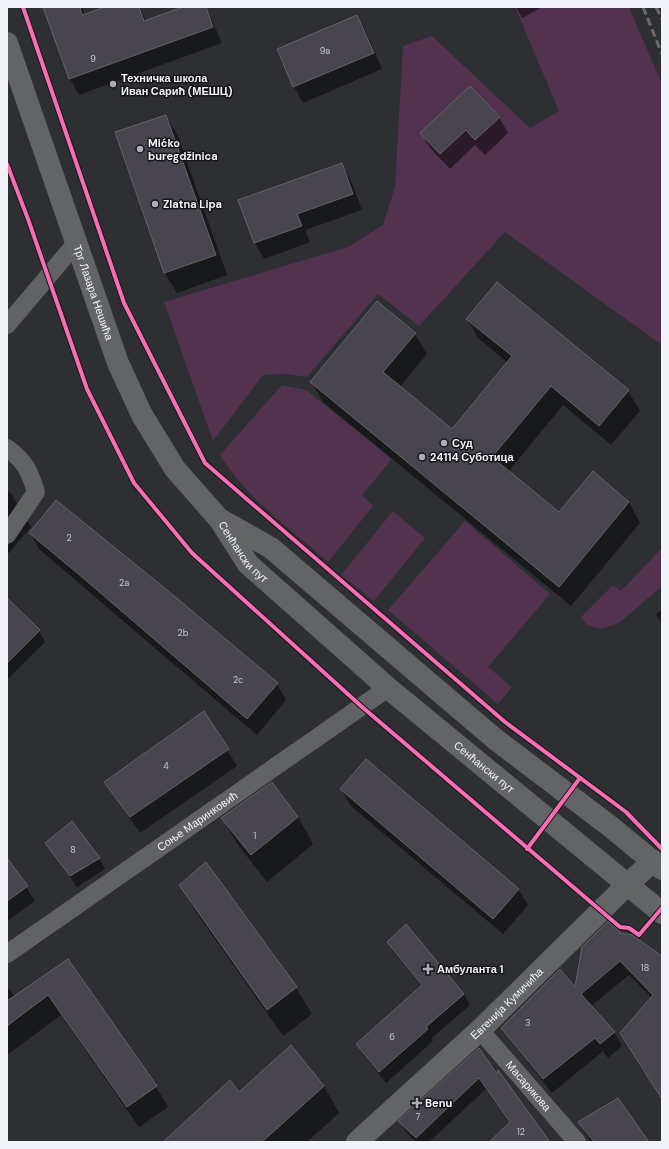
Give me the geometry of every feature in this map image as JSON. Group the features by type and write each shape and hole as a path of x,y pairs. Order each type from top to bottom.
{"main road":[{"name":"Трг Лазара Нешића","path":"7,43 118,363 142,415 175,469 220,520"},
{"name":"Сенћански пут","path":"220,520 248,564 388,688 662,913"},
{"name":"Сенћански пут","path":"220,520 271,548 495,739 657,865"},
{"name":"Евгенија Кумичића","path":"357,1142 480,1030 628,884 657,865"}],"street":[{"path":"7,325 77,242"},
{"path":"7,448 14,453 30,471 36,492 7,535"},
{"name":"Соње Маринковић","path":"7,954 388,688"},
{"name":"Масарикова","path":"480,1030 577,1142"}],"shaded area":[{"path":"515,7 629,7 662,84 662,345 505,232 419,326 378,294 307,377 285,374 263,375 213,441 164,302 348,247 383,225 395,187 403,46 432,36 530,128 559,111"},
{"path":"282,385 306,390 392,459 362,495 373,506 328,562 256,499 231,471 220,455"},
{"path":"393,511 425,538 374,601 341,575"},
{"path":"465,521 550,594 488,667 512,687 498,704 388,610"},
{"path":"662,548 662,586 619,623 601,629 587,625 581,617 613,585 621,591"}],"building":[{"path":"43,7 80,7 82,15 105,7 139,7 144,21 183,7 206,7 213,27 69,79"},
{"path":"357,15 374,53 293,87 277,49"},
{"path":"470,86 500,117 475,140 466,130 440,154 420,133"},
{"path":"166,115 216,255 164,273 115,132"},
{"path":"342,163 353,194 297,214 302,226 254,243 238,200"},
{"name":"Суд","path":"497,282 629,390 599,426 551,386 492,457 559,512 593,471 629,502 559,587 310,382 377,301 416,333 383,372 452,429 512,356 466,319"},
{"path":"56,500 278,683 247,719 29,533"},
{"path":"7,598 40,630 7,663"},
{"path":"204,711 229,749 130,817 104,782"},
{"path":"366,759 519,889 493,919 340,789"},
{"path":"272,782 298,817 251,855 221,818"},
{"path":"72,821 100,858 70,876 45,843"},
{"path":"7,858 28,886 7,901"},
{"path":"206,862 297,987 267,1010 179,885"},
{"path":"608,921 621,933 632,935 662,956 662,1099 620,1033 653,995 620,961 581,994 615,1032 600,1044 595,1038 543,1079 501,1028 560,969 575,987 582,947"},
{"path":"406,924 464,994 426,1027 428,1029 379,1072 356,1044 422,985 387,942"},
{"path":"68,959 157,1086 127,1107 48,995 7,1026 7,1001"},
{"path":"291,1045 324,1086 262,1142 163,1142 230,1080 239,1092"},
{"path":"479,1048 497,1074 498,1070 550,1142 489,1142 510,1122 479,1078 416,1138 398,1121"},
{"path":"618,1098 649,1142 594,1142 578,1122"}],"railway":[{"path":"643,7 662,54"},
{"path":"656,7 662,19"}],"cycle path":[{"path":"23,7 124,303 205,463 505,722 626,812 662,849"},
{"path":"7,164 28,219 87,389 134,483 192,553 361,706 620,927 629,928 639,935 662,908"},
{"path":"527,849 580,778"}],"place":[{"name":"Техничка школа Иван Сарић (МЕШЦ)","path":"113,84"},
{"name":"Mićko buregdžinica","path":"140,149"},
{"name":"Zlatna Lipa","path":"155,204"},
{"name":"Суд","path":"444,443"},
{"name":"24114 Суботица","path":"422,457"},
{"name":"Амбуланта 1","path":"428,969"},
{"name":"Benu","path":"417,1103"}]}
